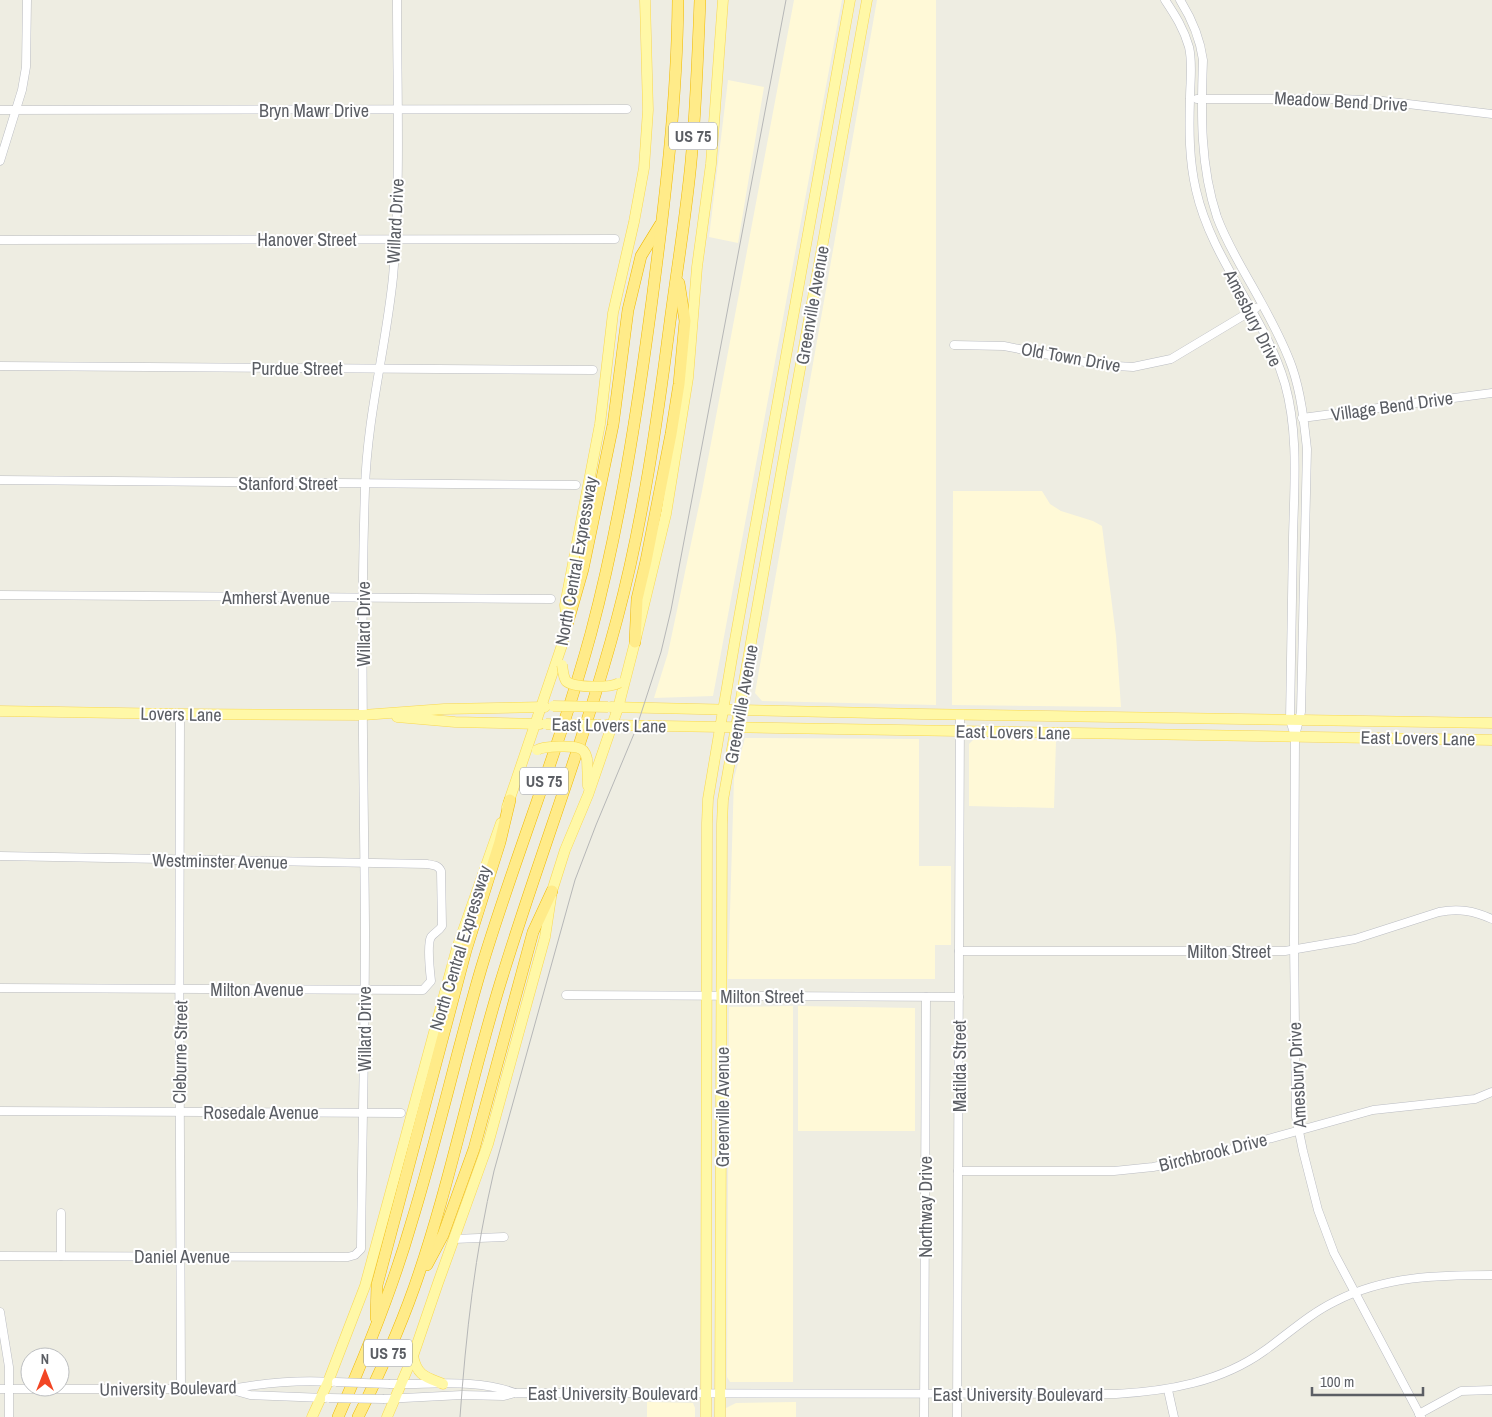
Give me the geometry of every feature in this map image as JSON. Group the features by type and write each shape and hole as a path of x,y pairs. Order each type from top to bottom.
{"highway":[{"name":"US 75","path":"358,1417 384,1364 414,1288 430,1237 508,955 571,771 604,667 618,615 651,458 677,269 691,162 700,0"},
{"name":"North Central Expressway","path":"338,1417 375,1329 411,1227 482,968 582,666 598,607 618,519 634,431 662,221 672,122 676,3"},
{"path":"567,625 583,569 613,425 628,310 641,256 662,221"},
{"path":"635,642 637,600 671,434 679,384 685,321 677,269"},
{"path":"375,1329 377,1285 466,950 500,842 510,800"},
{"path":"414,1288 443,1235 474,1149 533,932 552,891"}],"main road":[{"name":"North Central Expressway","path":"312,1417 325,1398 332,1382 365,1286 457,948 510,800 567,625 565,604 600,424 613,313 634,222 644,168 648,110 646,0"},
{"path":"387,1417 389,1399 413,1356 488,1144 545,938 552,891 588,795 606,725 628,671 666,514 687,388 697,267 711,164 723,0"},
{"name":"Greenville Avenue","path":"706,1417 707,823 710,780 721,728 735,640 850,0"},
{"name":"Greenville Avenue","path":"720,1417 723,800 867,0"},
{"path":"831,107 847,111"},
{"path":"813,210 828,213"},
{"path":"791,331 807,333"},
{"path":"559,654 563,674 572,685 608,686 619,683 628,671"},
{"name":"East Lovers Lane","path":"541,707 1488,723"},
{"name":"Lovers Lane","path":"363,715 444,709 541,707"},
{"name":"Lovers Lane","path":"0,711 363,715 455,722 535,724"},
{"path":"1126,717 1127,734"},
{"path":"1488,723 1488,740"},
{"name":"East Lovers Lane","path":"535,724 1488,740"},
{"path":"522,761 543,747 577,747 584,752 587,759 588,795"},
{"path":"706,1166 722,1166"},
{"path":"706,1245 721,1245"},
{"path":"413,1356 419,1372 425,1377 444,1384"}],"street":[{"path":"0,161 9,127 16,110 26,67 27,0"},
{"name":"Willard Drive","path":"361,1250 364,1113 363,598 365,483 392,278 395,239 398,174 397,0"},
{"name":"Amesbury Drive","path":"1165,0 1182,28 1189,49 1191,63 1191,159 1201,208 1216,247 1267,337 1280,370 1290,404 1292,420 1294,474 1292,568 1295,720 1294,949 1296,1117 1318,1210 1334,1253 1420,1415"},
{"name":"Amesbury Drive","path":"1180,0 1197,33 1201,46 1203,60 1203,148 1207,179 1214,205 1227,240 1282,342 1292,366 1304,418 1307,449 1305,568 1295,720"},
{"name":"Meadow Bend Drive","path":"1190,99 1342,99 1383,101 1492,114"},
{"name":"Bryn Mawr Drive","path":"0,110 627,109"},
{"path":"1201,208 1214,205"},
{"name":"Hanover Street","path":"0,240 615,239"},
{"name":"Old Town Drive","path":"954,345 1004,346 1100,365 1133,367 1171,359 1262,304"},
{"name":"Purdue Street","path":"0,366 593,370"},
{"name":"Village Bend Drive","path":"1292,420 1492,393"},
{"name":"Stanford Street","path":"0,480 576,485"},
{"path":"1292,568 1305,568"},
{"name":"Amherst Avenue","path":"0,595 551,600"},
{"name":"Cleburne Street","path":"180,714 179,1256 181,1389"},
{"name":"Matilda Street","path":"957,1417 960,715"},
{"name":"Westminster Avenue","path":"0,856 427,864 439,868 442,875 442,926 429,942 430,982 424,990"},
{"name":"Milton Street","path":"959,951 1275,951 1355,939 1439,912 1452,910 1470,911 1492,919"},
{"name":"Milton Avenue","path":"0,988 424,990"},
{"name":"Milton Street","path":"566,995 959,997"},
{"name":"Northway Drive","path":"924,1417 926,997"},
{"name":"Birchbrook Drive","path":"958,1172 1114,1171 1153,1167 1203,1157 1373,1110 1474,1099 1492,1092"},
{"name":"Rosedale Avenue","path":"0,1111 401,1113"},
{"path":"61,1214 61,1256"},
{"path":"454,1239 504,1237"},
{"name":"Daniel Avenue","path":"0,1256 348,1257 355,1255 361,1250"},
{"name":"East University Boulevard","path":"230,1389 250,1395 389,1399 462,1395 504,1396 515,1393 1116,1394 1168,1390 1216,1376 1242,1365 1263,1352 1318,1311 1354,1293 1390,1281 1417,1277 1492,1275"},
{"path":"0,1312 8,1351 9,1417"},
{"name":"East University Boulevard","path":"332,1382 444,1384 489,1387 515,1393"},
{"name":"University Boulevard","path":"0,1389 230,1389 250,1385 332,1382"},
{"path":"1168,1390 1174,1417"},
{"path":"1420,1415 1461,1391 1492,1390"}],"shaded area":[{"path":"794,0 842,0 713,696 654,698 668,653 702,491"},
{"path":"877,0 936,0 936,705 762,701 755,693"},
{"path":"728,80 764,87 738,243 709,237"},
{"path":"953,491 1042,491 1050,504 1061,511 1093,521 1102,526 1116,636 1121,707 952,705"},
{"path":"745,738 919,739 919,866 951,866 951,945 935,945 935,979 728,979 734,778"},
{"path":"974,739 1056,740 1054,808 969,806 969,744"},
{"path":"793,1006 793,1382 730,1382 727,1377 729,1007"},
{"path":"798,1006 915,1008 915,1131 798,1131"},
{"path":"647,1402 693,1403 695,1417 647,1417"},
{"path":"796,1402 796,1417 726,1417 726,1408 736,1403"}],"tram line":[{"path":"460,1417 472,1293 487,1201 494,1171 575,880 636,729 661,652 671,610 786,0"}]}
